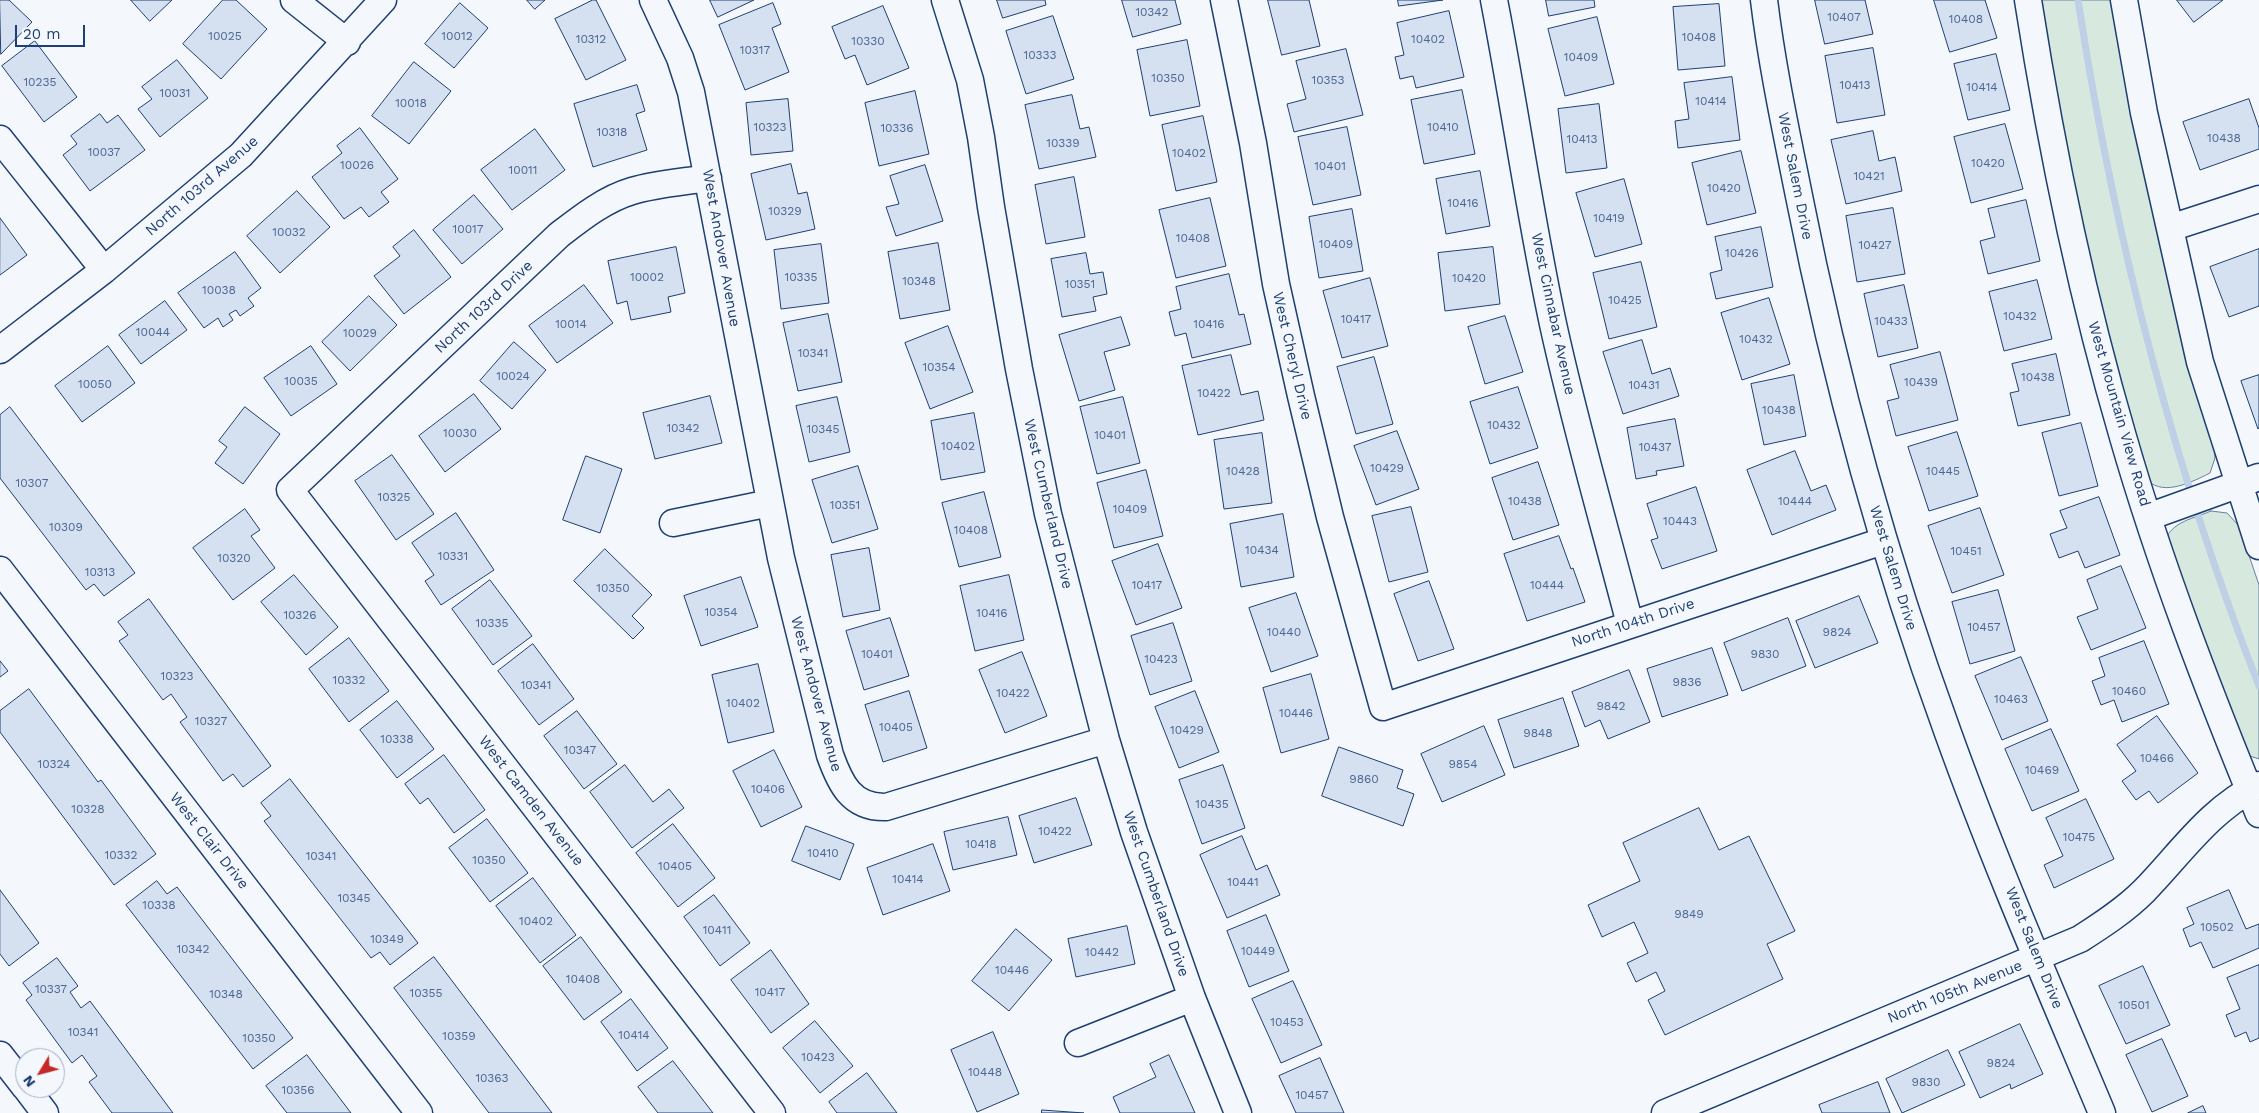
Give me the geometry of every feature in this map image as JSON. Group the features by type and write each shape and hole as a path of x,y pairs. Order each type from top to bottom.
{"street":[{"path":"294,0 346,42"},
{"name":"North 103rd Avenue","path":"0,350 104,270 241,155 383,0"},
{"name":"West Andover Avenue","path":"653,0 680,58 691,92 770,503 830,755 839,781 853,797 872,808 886,807 1106,740"},
{"name":"West Cumberland Drive","path":"945,0 970,80 982,137 991,207 1019,369 1048,514 1106,740 1134,832 1192,998 1238,1113"},
{"name":"West Cheryl Drive","path":"1224,0 1253,143 1276,284 1296,377 1330,517 1383,707"},
{"name":"West Cinnabar Avenue","path":"1494,0 1553,325 1574,414 1630,624"},
{"name":"West Salem Drive","path":"1764,0 1771,59 1818,292 1848,416 1883,541 1949,735 2102,1113"},
{"name":"West Mountain View Road","path":"2028,0 2055,158 2113,401 2148,517 2200,666 2254,788 2259,814"},
{"path":"2124,0 2144,113 2200,362 2248,480 2259,546"},
{"path":"0,139 104,270"},
{"name":"North 103rd Drive","path":"290,490 552,242 581,219 606,202 632,191 708,178"},
{"path":"2170,228 2259,199"},
{"path":"2148,517 2248,480"},
{"name":"West Camden Avenue","path":"290,490 772,1113"},
{"path":"673,523 770,503"},
{"name":"North 104th Drive","path":"1383,707 1883,541"},
{"name":"West Clair Drive","path":"0,570 419,1113"},
{"name":"North 105th Avenue","path":"1665,1113 2080,939 2126,908 2209,820 2227,804 2254,788"},
{"path":"1078,1043 1192,998"},
{"path":"0,1055 15,1075"},
{"path":"33,1098 45,1113"}],"shaded area":[{"path":"2037,0 2112,0 2118,42 2172,298 2214,448 2215,458 2210,473 2179,486 2162,487 2148,481 2089,271"},
{"path":"2211,511 2227,513 2239,526 2259,585 2259,759 2247,755 2166,538 2180,524"}],"building":[{"path":"0,0 9,0 32,22 1,54"},
{"path":"131,0 172,0 150,21"},
{"path":"223,0 236,0 267,29 221,79 183,44"},
{"path":"527,0 545,0 535,9"},
{"path":"596,0 626,60 586,80 555,19"},
{"path":"710,0 754,0 718,17"},
{"path":"997,0 1045,0 1046,5 1003,18"},
{"path":"1122,0 1175,0 1181,24 1133,37"},
{"path":"1268,0 1309,0 1320,46 1282,55"},
{"path":"1398,0 1443,0 1399,6"},
{"path":"1546,0 1594,0 1595,7 1549,16"},
{"path":"1815,0 1865,0 1873,34 1825,44"},
{"path":"1934,0 1985,0 1997,38 1950,52"},
{"path":"2177,0 2223,0 2194,22"},
{"path":"460,3 488,28 454,68 425,44"},
{"path":"773,3 781,24 772,28 789,72 745,90 719,25"},
{"path":"1719,4 1725,66 1678,70 1673,7"},
{"path":"883,6 909,68 867,85 855,55 845,59 832,27"},
{"path":"1449,11 1464,77 1416,88 1413,76 1400,79 1395,57 1404,55 1397,23"},
{"path":"1053,16 1074,79 1026,94 1006,31"},
{"path":"1597,17 1614,84 1565,96 1548,29"},
{"path":"1187,40 1200,106 1150,116 1137,50"},
{"path":"35,41 77,97 44,122 2,66"},
{"path":"1873,48 1885,115 1837,123 1825,56"},
{"path":"1346,49 1363,115 1294,132 1287,104 1306,99 1296,61"},
{"path":"1996,54 2010,110 1968,120 1954,64"},
{"path":"177,60 208,98 160,137 138,109 152,99 142,87"},
{"path":"414,62 451,91 409,144 372,116"},
{"path":"1732,77 1740,140 1678,148 1675,121 1689,119 1684,83"},
{"path":"637,85 645,111 636,114 647,150 593,167 574,104"},
{"path":"1462,90 1475,154 1424,164 1411,100"},
{"path":"915,91 929,154 879,166 865,103"},
{"path":"1072,95 1080,129 1089,127 1096,157 1039,169 1025,105"},
{"path":"788,99 793,151 751,155 746,103"},
{"path":"2249,99 2259,128 2259,149 2200,170 2183,122"},
{"path":"1599,104 1607,168 1566,173 1558,109"},
{"path":"100,114 107,123 118,115 145,150 90,191 63,155 77,144 71,136"},
{"path":"1203,116 1217,182 1176,191 1162,125"},
{"path":"2005,124 2023,189 1971,203 1954,137"},
{"path":"1347,127 1361,195 1313,205 1298,137"},
{"path":"360,128 398,179 381,192 389,202 369,217 361,207 344,219 312,177 342,153 337,146"},
{"path":"535,129 565,170 512,210 481,170"},
{"path":"1873,131 1879,161 1895,157 1902,191 1846,204 1831,140"},
{"path":"1741,151 1756,213 1707,225 1692,163"},
{"path":"791,164 798,194 807,192 815,229 766,240 751,174"},
{"path":"925,165 943,221 896,236 886,207 899,204 890,176"},
{"path":"1480,171 1490,226 1446,234 1436,179"},
{"path":"1074,177 1085,237 1046,244 1035,185"},
{"path":"1624,179 1642,244 1595,257 1576,193"},
{"path":"297,191 330,227 280,273 247,236"},
{"path":"474,195 503,229 462,264 433,230"},
{"path":"1210,198 1226,266 1176,278 1159,210"},
{"path":"2026,200 2040,261 1988,274 1980,241 1995,237 1988,209"},
{"path":"1893,208 1905,274 1857,282 1846,216"},
{"path":"1352,209 1363,271 1319,278 1309,217"},
{"path":"0,218 27,255 0,275"},
{"path":"1761,227 1773,287 1716,299 1710,273 1722,270 1715,237"},
{"path":"414,230 451,277 404,314 374,276 400,256 393,247"},
{"path":"938,243 950,310 900,319 888,252"},
{"path":"821,244 829,303 781,309 774,250"},
{"path":"676,247 685,293 668,297 671,312 631,320 627,301 617,304 608,261"},
{"path":"1493,247 1500,304 1445,311 1438,253"},
{"path":"2259,249 2259,306 2229,317 2210,267"},
{"path":"235,252 261,288 248,298 254,306 240,316 236,310 229,314 233,320 223,327 218,318 204,328 178,293"},
{"path":"1086,253 1090,274 1103,272 1107,294 1093,297 1096,311 1062,317 1051,259"},
{"path":"1641,262 1657,327 1609,339 1593,273"},
{"path":"1229,274 1239,315 1244,314 1251,344 1192,358 1186,333 1175,336 1169,312 1181,309 1176,287"},
{"path":"1370,278 1388,346 1342,358 1323,291"},
{"path":"2037,280 2052,339 2004,351 1989,292"},
{"path":"584,285 613,323 557,363 529,326"},
{"path":"1904,285 1918,348 1878,357 1864,294"},
{"path":"369,296 397,325 350,371 322,342"},
{"path":"1769,298 1790,364 1742,380 1721,313"},
{"path":"165,301 187,330 141,364 119,335"},
{"path":"828,314 842,382 798,391 783,323"},
{"path":"1505,316 1523,372 1485,384 1468,327"},
{"path":"1121,317 1130,345 1104,352 1115,390 1079,401 1059,335"},
{"path":"948,326 973,392 930,409 905,343"},
{"path":"1642,340 1652,374 1670,368 1679,396 1623,414 1603,352"},
{"path":"514,342 546,370 512,409 480,381"},
{"path":"108,346 135,383 82,422 55,386"},
{"path":"311,346 337,384 291,416 264,378"},
{"path":"1940,352 1958,420 1896,436 1887,401 1899,398 1890,365"},
{"path":"2056,354 2070,415 2018,426 2010,393 2019,391 2012,364"},
{"path":"1231,355 1241,395 1258,391 1264,420 1198,435 1182,366"},
{"path":"1374,357 1393,424 1356,434 1337,367"},
{"path":"1794,375 1806,436 1764,445 1751,384"},
{"path":"2259,375 2259,428 2258,429 2241,381"},
{"path":"1518,387 1538,448 1490,464 1470,402"},
{"path":"474,394 501,429 445,472 419,436"},
{"path":"710,396 722,443 655,459 643,413"},
{"path":"837,397 850,452 809,462 796,406"},
{"path":"1123,397 1140,463 1097,474 1080,407"},
{"path":"10,407 135,573 104,596 94,584 86,590 0,478 0,415"},
{"path":"245,407 280,434 243,484 215,463 227,447 219,441"},
{"path":"974,413 985,472 941,480 931,421"},
{"path":"1675,419 1684,466 1656,471 1657,475 1636,479 1627,428"},
{"path":"2081,423 2098,486 2059,496 2042,433"},
{"path":"1397,431 1419,489 1376,505 1354,446"},
{"path":"1957,432 1978,496 1929,511 1908,447"},
{"path":"1262,433 1272,503 1224,509 1214,440"},
{"path":"1795,451 1811,491 1826,485 1836,510 1772,535 1747,470"},
{"path":"392,455 434,514 396,540 355,481"},
{"path":"586,456 622,469 600,533 563,520"},
{"path":"1538,462 1559,525 1513,540 1492,478"},
{"path":"858,466 878,529 832,543 812,480"},
{"path":"1146,470 1163,536 1114,548 1097,483"},
{"path":"1696,487 1717,551 1662,569 1651,540 1658,538 1647,504"},
{"path":"984,492 1001,557 959,567 942,503"},
{"path":"2099,497 2120,555 2085,568 2078,551 2059,558 2050,534 2067,528 2060,511"},
{"path":"1411,507 1428,572 1389,582 1372,516"},
{"path":"1980,508 2004,575 1952,593 1928,526"},
{"path":"245,509 260,530 251,536 275,568 233,600 193,548"},
{"path":"456,513 494,570 441,605 425,581 434,575 412,543"},
{"path":"1283,514 1294,577 1241,587 1230,524"},
{"path":"1559,536 1585,602 1527,621 1504,554"},
{"path":"1158,544 1182,608 1136,625 1112,561"},
{"path":"869,548 880,610 843,617 831,555"},
{"path":"605,549 652,595 632,616 644,628 633,639 574,581"},
{"path":"2121,566 2146,628 2091,650 2077,617 2098,609 2087,580"},
{"path":"294,575 338,627 306,655 261,602"},
{"path":"1009,575 1024,640 975,651 960,586"},
{"path":"741,577 758,627 701,646 684,596"},
{"path":"490,580 532,636 493,665 452,609"},
{"path":"1429,581 1454,649 1418,661 1394,594"},
{"path":"1998,590 2015,651 1970,664 1952,602"},
{"path":"1296,593 1318,656 1271,672 1249,608"},
{"path":"1859,596 1878,643 1815,668 1796,621"},
{"path":"149,599 271,766 243,787 233,774 223,781 180,722 187,717 171,694 163,700 119,641 128,635 118,622"},
{"path":"890,618 909,676 864,690 846,631"},
{"path":"1788,618 1806,666 1742,691 1724,643"},
{"path":"1173,623 1192,681 1150,695 1131,636"},
{"path":"349,638 389,691 349,722 309,669"},
{"path":"2144,641 2169,704 2122,722 2114,700 2101,705 2092,681 2105,676 2099,658"},
{"path":"533,644 574,699 539,725 498,671"},
{"path":"1712,648 1728,695 1662,717 1647,669"},
{"path":"1022,652 1047,716 1005,733 979,670"},
{"path":"2021,657 2048,721 2002,740 1975,676"},
{"path":"0,661 8,671 0,677"},
{"path":"758,664 774,732 728,743 712,675"},
{"path":"1629,670 1650,722 1608,739 1600,720 1585,727 1572,692"},
{"path":"1311,674 1329,739 1281,753 1263,688"},
{"path":"29,689 98,782 101,780 156,854 114,885 0,732 0,711"},
{"path":"909,691 927,748 883,762 865,705"},
{"path":"1195,691 1219,752 1179,768 1155,707"},
{"path":"1563,698 1579,746 1514,768 1498,720"},
{"path":"397,701 434,749 397,778 360,730"},
{"path":"577,711 617,764 584,789 544,736"},
{"path":"2157,716 2198,773 2158,803 2149,791 2136,800 2122,781 2136,771 2117,745"},
{"path":"1484,726 1505,775 1442,802 1421,754"},
{"path":"2051,729 2079,791 2032,811 2005,749"},
{"path":"1339,747 1403,770 1397,788 1414,794 1403,826 1322,796"},
{"path":"774,750 802,807 761,827 733,771"},
{"path":"444,755 485,810 454,833 428,798 420,804 405,784"},
{"path":"625,765 653,802 669,789 684,808 632,848 590,792"},
{"path":"1223,765 1245,828 1202,844 1179,780"},
{"path":"290,779 418,943 390,965 380,952 371,958 264,821 271,816 261,803"},
{"path":"1076,798 1092,845 1034,863 1019,816"},
{"path":"2086,799 2114,859 2054,888 2044,865 2063,856 2046,818"},
{"path":"1699,808 1719,850 1749,836 1795,931 1767,944 1783,979 1665,1035 1648,1000 1665,991 1656,972 1636,982 1627,963 1648,953 1634,922 1602,937 1588,905 1640,881 1623,843"},
{"path":"1008,817 1017,855 953,870 944,832"},
{"path":"487,819 528,873 490,902 449,848"},
{"path":"673,824 715,878 678,907 636,853"},
{"path":"806,826 854,844 840,880 792,861"},
{"path":"1242,836 1256,870 1267,865 1280,895 1227,918 1200,855"},
{"path":"933,844 950,891 883,915 867,868"},
{"path":"533,878 576,935 540,963 496,906"},
{"path":"157,881 167,894 177,887 293,1038 253,1069 126,905"},
{"path":"0,890 39,943 9,966 0,954"},
{"path":"2229,890 2246,929 2259,924 2259,948 2213,968 2201,942 2190,947 2183,929 2194,924 2187,908"},
{"path":"714,895 750,943 720,966 684,917"},
{"path":"1266,915 1289,971 1249,987 1227,931"},
{"path":"1127,926 1135,964 1076,977 1068,939"},
{"path":"1016,929 1052,960 1009,1011 972,981"},
{"path":"581,937 622,992 584,1020 543,966"},
{"path":"771,950 809,1004 771,1033 731,980"},
{"path":"434,957 552,1113 489,1113 394,988"},
{"path":"57,958 78,986 70,992 81,1008 90,1001 173,1113 112,1113 89,1082 97,1076 82,1055 72,1063 65,1053 65,1048 61,1048 26,1000 32,995 23,983"},
{"path":"2259,965 2259,1038 2250,1042 2246,1032 2235,1037 2226,1015 2240,1009 2227,978"},
{"path":"2143,966 2170,1025 2126,1044 2099,986"},
{"path":"1293,981 1322,1045 1281,1063 1252,999"},
{"path":"631,999 668,1048 637,1071 601,1022"},
{"path":"815,1021 853,1066 820,1093 783,1048"},
{"path":"2020,1024 2043,1074 2011,1089 2010,1084 1980,1098 1959,1052"},
{"path":"993,1032 1019,1094 977,1112 951,1050"},
{"path":"2162,1039 2188,1096 2152,1112 2126,1055"},
{"path":"1948,1050 1965,1085 1902,1113 1886,1079"},
{"path":"307,1055 351,1113 287,1113 266,1086"},
{"path":"1169,1055 1195,1113 1120,1113 1113,1097 1156,1077 1150,1064"},
{"path":"1320,1058 1344,1113 1296,1113 1279,1076"},
{"path":"673,1061 713,1113 658,1113 638,1087"},
{"path":"867,1073 897,1113 837,1113 829,1102"},
{"path":"1878,1082 1890,1113 1822,1113 1819,1105"},
{"path":"2203,1106 2206,1113 2188,1113"},
{"path":"1042,1110 1084,1113 1042,1113"}],"waterway":[{"path":"2078,0 2109,175 2149,348 2199,518 2259,686"}]}
